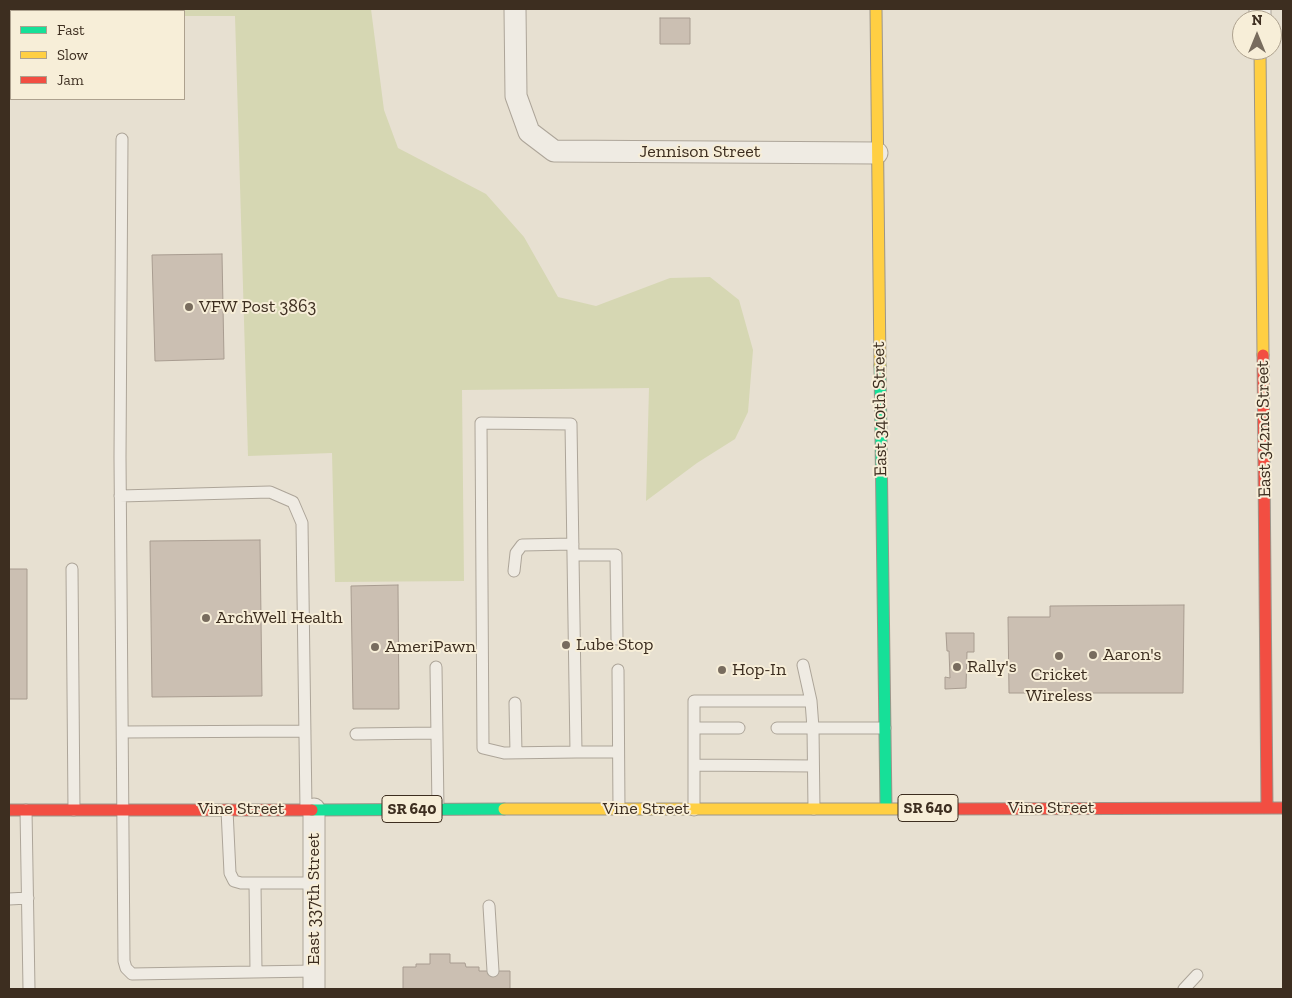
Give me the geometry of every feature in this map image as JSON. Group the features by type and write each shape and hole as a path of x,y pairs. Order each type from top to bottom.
{"street":[{"name":"Jennison Street","path":"516,9 516,96 529,132 554,151 877,153"},
{"name":"East 340th Street","path":"876,9 886,808"},
{"name":"East 342nd Street","path":"1260,60 1267,808"},
{"name":"Vine Street","path":"9,810 1283,808"},
{"name":"East 337th Street","path":"310,809 314,882 314,980"}],"lane":[{"path":"122,139 120,496 124,961 126,968 132,974 256,972 314,980"},
{"path":"576,752 571,424 481,423 483,748 504,753 618,752"},
{"path":"120,496 270,492 293,502 302,523 305,731 310,809"},
{"path":"514,571 516,552 522,545 616,555 617,639"},
{"path":"72,569 74,810"},
{"path":"803,665 811,701 814,809"},
{"path":"436,667 438,809"},
{"path":"618,670 618,809"},
{"path":"694,810 694,701 811,701"},
{"path":"515,703 516,753"},
{"path":"694,728 739,728"},
{"path":"777,728 885,728"},
{"path":"123,732 305,731"},
{"path":"356,734 437,733"},
{"path":"694,765 813,766"},
{"path":"227,809 230,873 234,881 255,883 314,882"},
{"path":"26,810 29,989"},
{"path":"255,883 256,972"},
{"path":"9,899 28,898"},
{"path":"489,906 493,971"},
{"path":"1184,989 1197,975"}],"green space":[{"path":"9,9 371,9 384,110 398,148 486,194 524,237 558,297 596,306 670,278 710,277 739,300 753,350 748,412 735,439 697,463 646,501 649,388 462,390 464,581 335,582 332,453 248,456 235,16 185,16 185,10 10,10 9,14"}],"building":[{"path":"660,18 690,18 690,44 660,44"},
{"name":"VFW Post 3863","path":"222,254 224,359 155,361 152,255"},
{"name":"ArchWell Health","path":"260,540 262,696 152,697 150,541"},
{"path":"9,569 27,569 27,699 9,699"},
{"name":"AmeriPawn","path":"398,585 399,709 353,709 351,586"},
{"path":"1184,605 1183,693 1009,693 1008,617 1050,617 1050,606"},
{"path":"946,633 974,633 974,652 967,652 966,688 945,689 945,677 950,678"},
{"path":"430,954 450,954 450,963 465,963 466,967 479,967 479,971 510,971 510,989 403,989 403,967 416,967 416,964 430,964"}],"traffic: fast":[{"path":"880,366 886,808"},
{"path":"312,810 504,809"}],"traffic: slow":[{"path":"876,9 880,366"},
{"path":"1260,60 1263,355"},
{"path":"504,809 939,809"}],"traffic: jam":[{"path":"1263,355 1267,808"},
{"path":"939,809 1283,808"},
{"path":"9,810 312,810"}],"place":[{"name":"VFW Post 3863","path":"189,307"},
{"name":"ArchWell Health","path":"206,618"},
{"name":"Lube Stop","path":"566,645"},
{"name":"AmeriPawn","path":"375,647"},
{"name":"Aaron's","path":"1093,655"},
{"name":"Cricket Wireless","path":"1059,656"},
{"name":"Rally's","path":"957,667"},
{"name":"Hop-In","path":"722,670"}]}
